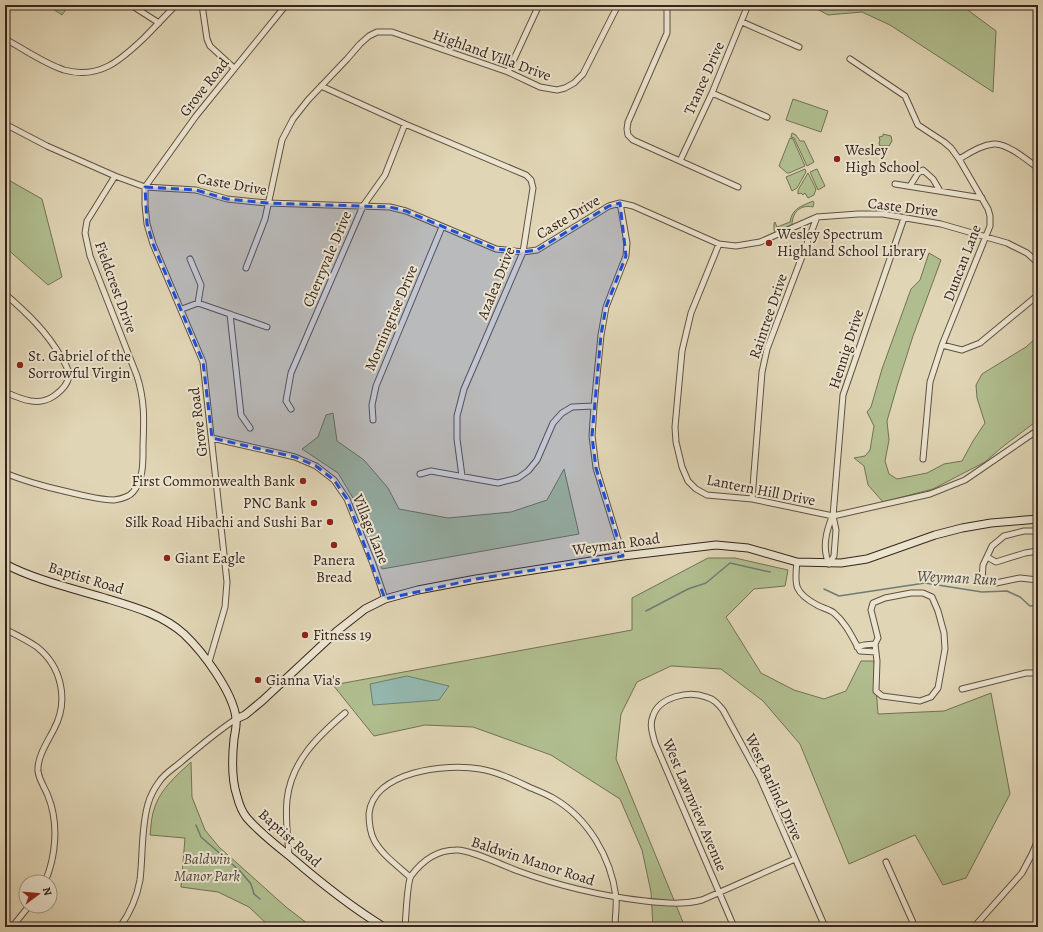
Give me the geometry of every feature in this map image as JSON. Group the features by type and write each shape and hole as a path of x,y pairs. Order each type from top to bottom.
{"street":[{"path":"132,5 159,23"},
{"path":"5,38 54,66 76,72 87,72 108,67 117,62 176,5"},
{"path":"202,5 210,46 234,68"},
{"name":"Grove Road","path":"209,662 225,607 227,582 203,362 151,238 147,224 143,187 196,116 286,5"},
{"path":"508,72 539,5"},
{"name":"Highland Villa Drive","path":"246,268 261,230 282,140 293,119 308,100 369,36 377,32 392,32 508,72 548,90 557,90 574,83 584,74 618,5"},
{"path":"667,5 667,33 628,122 628,135 633,140 738,187"},
{"name":"Trance Drive","path":"680,161 712,93 748,5"},
{"path":"742,22 799,47"},
{"name":"Duncan Lane","path":"850,58 905,96 918,125 944,142 951,148 959,159 982,198 990,216 990,226 942,345 930,382 922,459"},
{"name":"Azalea Drive","path":"321,86 405,124 526,175 531,180 533,188 523,252 464,389 457,416 457,439 462,476"},
{"path":"712,93 767,117"},
{"name":"Caste Drive","path":"5,124 47,146 143,187 196,190 228,199 267,203 390,207 406,210 442,227 496,249 523,252 537,250 609,206 620,203 633,206 719,244 736,246 760,242 817,217 883,214 940,224 986,236 1007,243 1027,253 1038,263"},
{"name":"Cherryvale Drive","path":"291,409 286,401 291,373 362,206 385,175 405,124"},
{"path":"959,159 981,147 994,144 1004,145 1038,168"},
{"path":"910,186 918,173 923,170 933,178 940,191"},
{"name":"Fieldcrest Drive","path":"5,473 52,489 113,500 123,498 132,493 138,484 142,472 144,412 142,392 90,256 85,233 87,221 115,176"},
{"path":"895,184 982,198"},
{"path":"620,203 627,243 626,256 606,307 601,336 592,436 596,468 623,556"},
{"name":"Raintree Drive","path":"752,499 762,372 767,349 817,217"},
{"name":"Hennig Drive","path":"829,564 834,556 836,530 833,516 843,395 904,218"},
{"name":"Morningrise Drive","path":"373,420 372,405 376,386 442,227"},
{"name":"Lantern Hill Drive","path":"719,244 691,313 682,351 675,427 676,442 682,467 688,481 696,489 707,495 752,499 833,516 930,494 965,480 1038,430"},
{"path":"190,259 201,285 198,302"},
{"path":"5,294 37,323 47,335 67,367 69,374 67,382 62,390 53,397 44,401 36,402 6,393"},
{"path":"942,345 962,350 980,343 1038,295"},
{"path":"182,309 198,302 267,327"},
{"path":"230,314 241,415 250,428"},
{"path":"420,474 431,471 498,483 518,478 528,471 537,460 553,422 562,413 572,407 594,406"},
{"name":"Village Lane","path":"212,438 295,457 316,466 334,480 347,499 373,564 385,599"},
{"name":"Hennig Drive","path":"829,564 825,555 827,529 833,516"},
{"name":"Weyman Road","path":"236,719 245,715 262,702 346,624 366,609 385,599 418,590 476,579 623,556 716,544 748,548 797,562 842,564 867,559 935,535 962,528 991,523 1038,519"},
{"path":"1038,531 1024,531 1004,536 992,546 983,565 982,581 996,583 1020,578 1038,580"},
{"path":"986,558 996,562 1025,553 1038,551"},
{"path":"797,562 795,580 800,594 816,605 833,612 847,628 860,651 876,652"},
{"path":"5,574 7,565"},
{"name":"Baptist Road","path":"7,565 52,582 127,604 162,618 183,633 209,662 228,694 233,707 236,719 232,778 237,797 247,817 288,856 332,892 365,916 384,927"},
{"path":"911,593 923,593 932,598 938,611 944,633 945,649 938,688 931,697 920,701 882,696 876,691 876,652 875,644 878,638 871,610 873,603 885,598 911,593"},
{"path":"5,629 37,648 48,658 60,682 62,696 60,717 39,762 38,770 39,777 49,797 53,812 53,853 48,874"},
{"path":"858,647 875,644"},
{"path":"962,689 1026,673 1038,673"},
{"name":"West Barlind Drive","path":"671,698 689,694 698,694 717,703 723,710 760,778 826,927"},
{"name":"West Lawnview Avenue","path":"671,698 656,709 651,724 652,733 734,927"},
{"path":"288,856 286,813 287,799 296,770 311,745 323,731 345,713"},
{"path":"120,927 135,898 139,881 144,823 148,804 159,781 218,730 236,719"},
{"path":"405,927 410,877 380,849 374,840 370,829 370,809 373,801 382,789 393,782 414,773 452,766 480,769 506,777 553,798 576,816 590,831 604,855 613,880 616,898 615,927"},
{"path":"974,927 1022,873 1038,840"},
{"name":"Baldwin Manor Road","path":"410,877 428,858 441,851 457,850 471,853 526,874 571,888 616,898 664,903 691,902 719,893 795,859"},
{"path":"886,862 915,927"},
{"path":"12,927 23,914"}],"highlighted area":[{"path":"145,187 196,190 227,199 267,203 390,207 406,211 496,249 523,252 537,250 609,206 620,203 626,256 606,307 601,335 592,436 596,468 623,556 476,579 385,599 347,499 334,480 316,466 295,457 212,438 203,362 153,244 147,224"}],"green space":[{"path":"47,5 69,5 62,15"},
{"path":"810,5 961,5 996,31 993,92 890,25 862,12 828,15"},
{"path":"793,99 828,111 821,132 786,120"},
{"path":"792,133 796,135 800,141 804,141 814,162 807,166 794,138 791,137"},
{"path":"883,134 891,136 892,141 889,146 880,146 879,137 883,136"},
{"path":"790,138 793,139 805,166 787,173 779,166"},
{"path":"805,169 806,172 797,188 792,191 786,177"},
{"path":"817,169 825,186 818,190 810,172"},
{"path":"808,173 816,189 814,195 808,198 805,193 803,195 801,193 798,194 798,190"},
{"path":"5,178 42,199 62,277 48,285 5,247"},
{"path":"813,201 813,207 808,206 800,208 797,211 793,217 792,225 777,232 774,231 775,222 777,227 790,222 795,211 801,206"},
{"path":"929,253 941,260 913,336 887,421 889,440 885,461 889,474 897,479 927,473 944,464 962,461 985,423 977,398 976,385 982,374 1026,347 1038,336 1038,420 985,462 933,489 883,502 868,485 864,466 854,458 865,456 870,450 874,426 867,412 871,407 882,369 911,289 920,280"},
{"path":"333,413 337,441 364,460 388,488 399,509 448,518 511,512 547,500 564,469 579,534 382,569 356,503 338,473 302,449 318,437 326,415"},
{"path":"708,558 735,558 788,570 785,586 754,589 726,617 761,673 794,690 824,699 846,691 861,661 874,661 878,714 944,711 991,693 1010,794 966,878 943,885 915,835 849,864 800,744 763,701 721,669 671,666 637,682 621,714 616,759 685,927 653,927 651,892 642,850 620,799 551,755 473,727 425,725 374,736 333,685 632,630 632,598"},
{"name":"Baldwin Manor Park","path":"191,762 192,797 205,830 219,847 286,907 312,927 270,927 249,907 218,892 181,887 185,838 150,835 155,805 168,785"}],"water":[{"path":"407,676 449,686 439,700 373,705 370,684"}],"waterway":[{"name":"Weyman Run","path":"646,611 688,589 706,583 730,563 770,572"},
{"name":"Weyman Run","path":"824,589 839,596 925,583 982,592 1007,591 1020,597 1030,606 1038,605"},
{"path":"196,825 201,837 240,871 251,884 254,894 260,899"}],"place":[{"name":"Wesley High School","path":"837,159"},
{"name":"Wesley Spectrum Highland School Library","path":"769,243"},
{"name":"St. Gabriel of the Sorrowful Virgin","path":"20,365"},
{"name":"First Commonwealth Bank","path":"303,481"},
{"name":"PNC Bank","path":"314,503"},
{"name":"Silk Road Hibachi and Sushi Bar","path":"330,522"},
{"name":"Panera Bread","path":"334,545"},
{"name":"Giant Eagle","path":"167,558"},
{"name":"Fitness 19","path":"305,635"},
{"name":"Gianna Via's","path":"258,680"}]}
